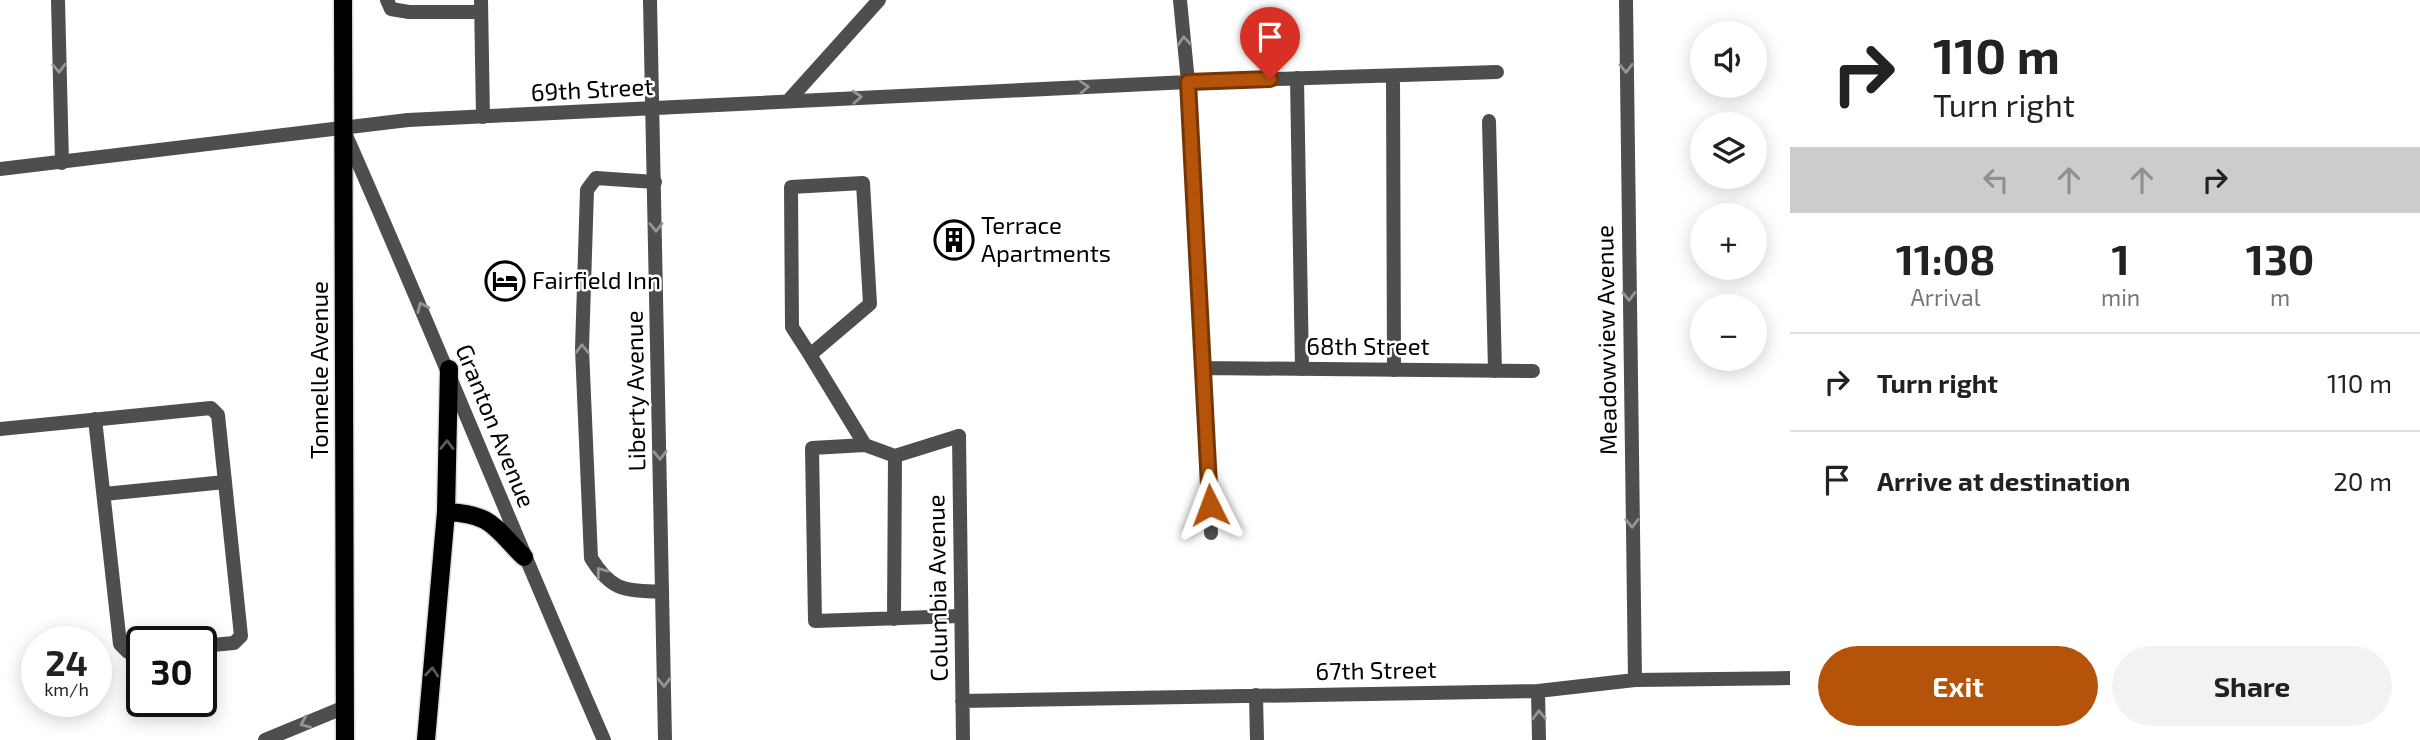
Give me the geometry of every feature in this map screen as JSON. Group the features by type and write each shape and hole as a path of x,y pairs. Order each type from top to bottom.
{"main road":[{"name":"Tonnelle Avenue","path":"343,0 345,740"},
{"path":"426,740 446,512 449,369"},
{"path":"446,512 476,513 489,521 524,557"}],"street":[{"path":"58,0 62,163"},
{"path":"387,0 391,9 409,12 481,6 483,117"},
{"name":"Liberty Avenue","path":"650,0 665,740"},
{"path":"789,100 879,0"},
{"path":"1180,0 1188,82 1211,533"},
{"name":"Meadowview Avenue","path":"1626,0 1635,680"},
{"name":"69th Street","path":"0,169 408,120 1188,82 1497,72"},
{"path":"1393,76 1394,370"},
{"path":"1297,79 1302,369"},
{"path":"1489,121 1495,370"},
{"name":"Granton Avenue","path":"344,128 449,369 524,557 604,740"},
{"path":"655,182 596,178 587,190 582,349 591,558 605,580 624,590 662,592"},
{"path":"810,355 870,304 863,183 791,187 792,327 865,444"},
{"name":"68th Street","path":"1203,368 1533,371"},
{"path":"0,429 211,408 218,415 241,636 234,643 217,645"},
{"path":"95,419 120,644 126,650"},
{"name":"Columbia Avenue","path":"895,456 959,436 963,740"},
{"path":"894,618 895,456 865,444 811,448 815,621 960,616"},
{"path":"104,494 225,482"},
{"name":"67th Street","path":"962,701 1538,691 1635,680 1790,678"},
{"path":"1538,691 1539,740"},
{"path":"1256,695 1256,740"},
{"path":"265,740 345,707"}],"place":[{"name":"Terrace Apartments","path":"954,240"},
{"name":"Fairfield Inn","path":"505,281"}],"route":[{"path":"1210,505 1188,82 1270,79"}]}
